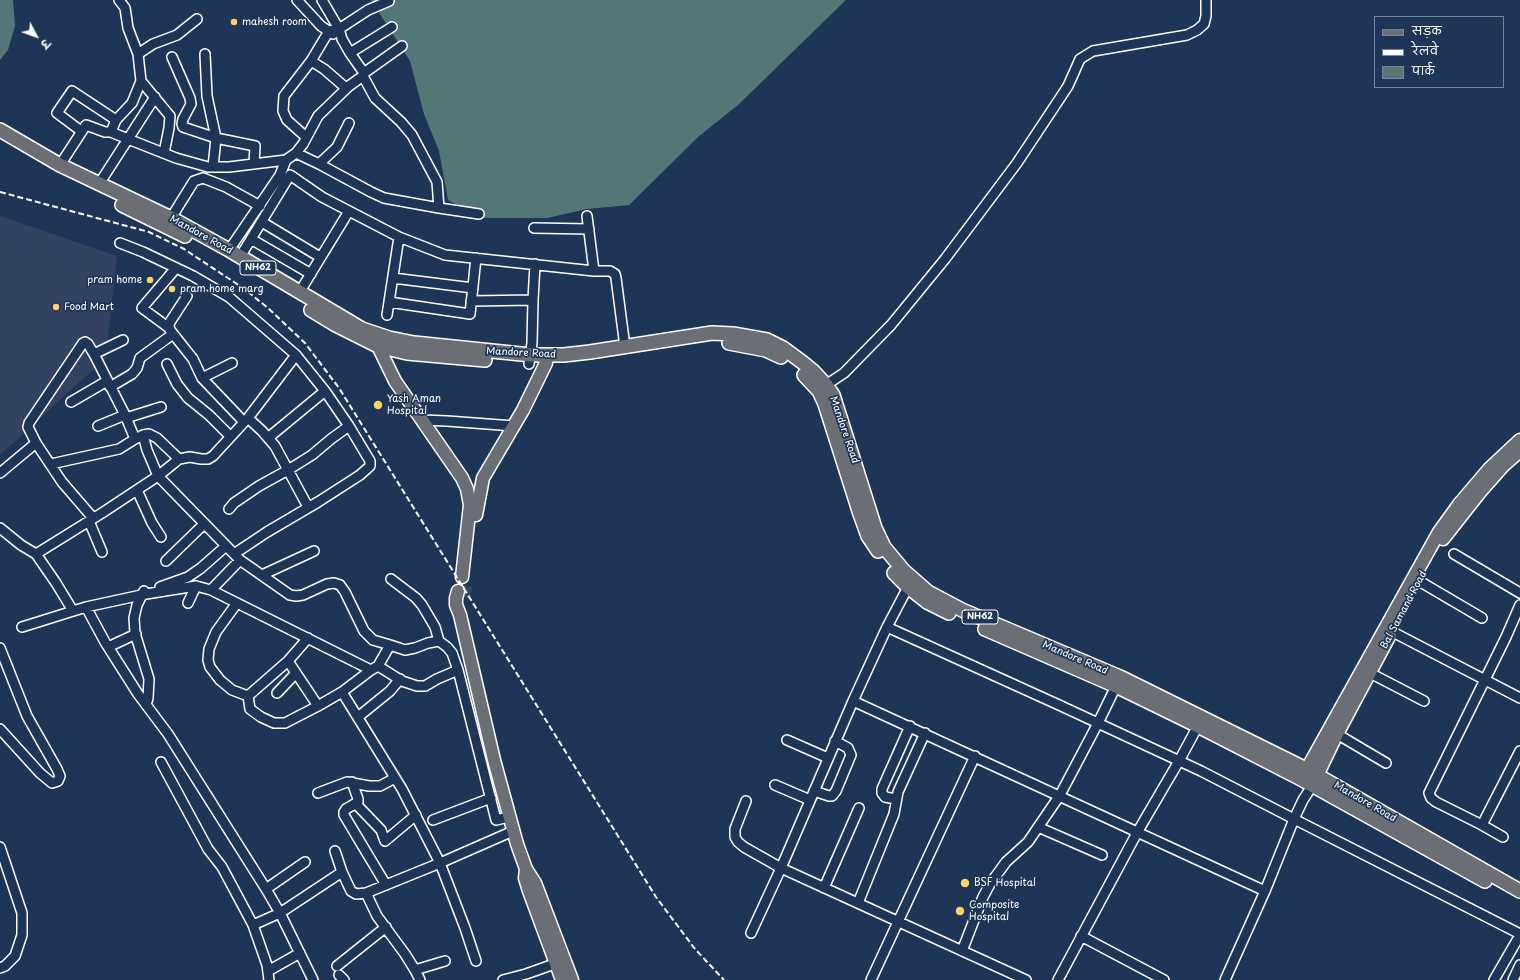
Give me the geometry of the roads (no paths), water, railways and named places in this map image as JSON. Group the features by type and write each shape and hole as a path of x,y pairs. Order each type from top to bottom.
{"highway":[{"name":"Mandore Road","path":"0,130 60,165 171,218 362,329 389,338 414,343 530,359"},
{"name":"Mandore Road","path":"0,141 62,176 171,228 238,265 334,324 378,346 407,352 530,359 592,360 713,342 750,346 766,350 779,356 810,380 819,391 825,404 868,536 882,558 908,587 927,602 962,619 1118,681"},
{"name":"Mandore Road","path":"547,359 712,333 753,337 767,340 783,348 813,371 826,385 832,395 875,528 884,547 904,571 928,592 962,610 1118,681 1309,777 1520,891"},
{"name":"Mandore Road","path":"1309,777 1520,900"}],"main road":[{"path":"378,346 395,381 462,478 469,494 470,505 460,615 509,817 526,868 526,884 560,962 572,980"},
{"path":"463,588 471,566 477,507 482,482 485,474 514,426 547,359"},
{"name":"Bal Samand Road","path":"1309,777 1388,630 1427,550 1448,518 1489,469 1520,440"},
{"name":"Bal Samand Road","path":"1309,777 1337,734 1370,673 1388,630 1445,536 1498,471 1520,451"},
{"path":"560,962 562,980"}],"street":[{"path":"111,132 116,120 132,103 141,81 138,54 128,28 125,8 120,0"},
{"path":"297,0 321,26 342,39"},
{"path":"322,0 375,98 401,122 412,135 436,182 439,208"},
{"path":"826,385 844,373 891,325 945,259 1017,163 1068,86 1080,59 1093,51 1187,35 1197,30 1204,24 1206,16 1206,0"},
{"path":"306,137 287,120 283,111 284,96 310,61 329,31 339,29 368,10 389,1"},
{"path":"138,54 153,44 177,35 197,19"},
{"path":"350,53 392,26"},
{"path":"60,165 81,130 86,125 105,132 111,132 176,158 213,167 229,167 286,160 296,153 323,110 363,74 402,46"},
{"path":"205,54 207,96 216,138 213,167"},
{"path":"172,57 190,98 191,104 182,124 183,127 216,138 255,146 254,164"},
{"path":"310,61 324,69 346,88"},
{"path":"141,81 170,116 164,153"},
{"path":"81,130 57,113 72,91 116,120"},
{"path":"99,184 155,97"},
{"path":"170,116 176,113 186,114"},
{"path":"319,164 337,147 349,123"},
{"path":"296,153 384,198 479,214"},
{"path":"235,254 260,206 280,175 286,160"},
{"path":"235,254 251,240 290,175 322,197 349,211 399,236 446,254 594,271 610,271 615,274 625,347"},
{"path":"171,218 194,181 203,178 226,187 260,206"},
{"path":"299,292 349,211"},
{"path":"587,216 594,271"},
{"path":"262,222 320,257"},
{"path":"534,228 588,230"},
{"path":"387,315 399,236"},
{"path":"251,240 310,274"},
{"path":"120,243 176,268 230,297 296,355 325,391 349,426 370,461 370,466 360,475 308,507 237,557 211,590"},
{"path":"389,302 470,314 476,258"},
{"path":"530,359 535,264"},
{"path":"176,268 142,308 171,331 193,359 202,378 275,446 308,507"},
{"path":"393,278 472,288"},
{"path":"171,331 170,322 187,296"},
{"path":"471,301 532,300"},
{"path":"71,402 132,374 137,368 140,358 171,331"},
{"path":"94,354 123,340"},
{"path":"102,552 91,520 62,482 36,443 28,427 29,423 85,342 94,354 126,416 147,450 158,476 237,557 290,595 303,595 327,584 334,583 340,585 364,631 373,640 405,650 415,648 428,642 439,641 447,646 452,653 458,670 496,820 509,817"},
{"path":"36,554 137,490 158,476 179,459 190,457 201,460 208,459 213,456 246,420 296,355"},
{"path":"202,378 232,363"},
{"path":"167,364 177,384 188,398 209,415 230,436"},
{"path":"268,438 325,391"},
{"path":"98,426 126,416 161,407"},
{"path":"422,420 514,426"},
{"path":"229,509 234,503 259,486 312,455 349,426"},
{"path":"51,464 119,449 139,437 149,434 156,438 179,459"},
{"path":"0,474 36,443"},
{"path":"137,490 152,523 161,537"},
{"path":"166,561 204,524"},
{"path":"0,528 21,545 36,554 73,611"},
{"path":"146,705 149,679 136,634 134,618 137,605 143,591 170,584 188,577 201,568 226,546"},
{"path":"262,575 314,551"},
{"path":"1454,554 1520,593"},
{"path":"391,579 416,598 422,605 435,627 439,641"},
{"path":"1419,581 1482,618"},
{"path":"188,603 196,586"},
{"path":"22,627 86,607 142,594 196,586 211,590 308,638 417,686 425,686 458,670"},
{"path":"751,933 853,701 887,627 908,587"},
{"path":"237,603 216,632 209,649 208,660 210,668 220,680 232,690 248,696"},
{"path":"1504,837 1436,802 1431,798 1429,793 1520,605"},
{"path":"86,607 108,647 146,705 168,734 280,912 313,980"},
{"path":"887,627 1179,761 1520,934 1494,980"},
{"path":"1388,630 1520,698"},
{"path":"108,647 136,634"},
{"path":"308,638 288,661 248,696 248,705 253,712 260,717 280,724 293,720 342,692 375,668 390,645"},
{"path":"0,648 27,716 58,769 60,776 58,781 52,783 36,770 0,729"},
{"path":"288,661 318,706"},
{"path":"277,693 296,673"},
{"path":"1370,673 1424,702"},
{"path":"358,717 384,696 400,679"},
{"path":"962,951 983,897 990,884 1006,862 1028,842 1060,795 1098,723 1118,681"},
{"path":"342,692 395,778 416,815 440,863 476,961"},
{"path":"853,701 1060,795 1265,891"},
{"path":"1058,980 1138,831 1200,722"},
{"path":"896,799 886,797 882,793 882,789 910,726"},
{"path":"858,903 894,814 896,799 925,733"},
{"path":"1337,734 1386,763"},
{"path":"787,740 828,758"},
{"path":"814,790 832,796 851,755 848,748 835,741"},
{"path":"1482,825 1520,751"},
{"path":"871,980 975,756"},
{"path":"161,762 208,849 222,867 253,925 268,965 269,975 300,953"},
{"path":"1225,980 1265,891 1303,800 1309,777"},
{"path":"1303,800 1309,777"},
{"path":"318,793 347,782 369,786 380,786 395,778"},
{"path":"352,782 358,799 356,804 346,809 344,815 386,885"},
{"path":"775,786 810,800"},
{"path":"433,820 491,798"},
{"path":"746,801 735,829 735,837 744,847 780,868 1026,980"},
{"path":"356,804 381,830 386,841 416,815"},
{"path":"824,888 858,808"},
{"path":"1038,827 1102,855"},
{"path":"335,851 342,872 353,893 366,893 513,831"},
{"path":"0,847 22,913 22,935 14,956 5,966 0,968"},
{"path":"266,889 305,862"},
{"path":"253,925 280,912 342,872"},
{"path":"366,893 377,916 415,970 420,980"},
{"path":"340,973 386,927"},
{"path":"1081,936 1164,980"},
{"path":"415,970 445,961"},
{"path":"503,980 527,977 560,962"},
{"path":"1513,980 1520,965"}],"tunnel":[{"path":"463,597 467,585"}],"railway":[{"path":"0,192 149,232 184,249 243,288 268,308 305,343 339,388 656,897 695,949 724,980"}],"place":[{"name":"mahesh room","path":"234,22"},
{"name":"pram home","path":"150,280"},
{"name":"pram home marg","path":"172,289"},
{"name":"Food Mart","path":"56,307"},
{"name":"Yash Aman Hospital","path":"378,405"},
{"name":"BSF Hospital","path":"965,883"},
{"name":"Composite Hospital","path":"960,911"}]}
